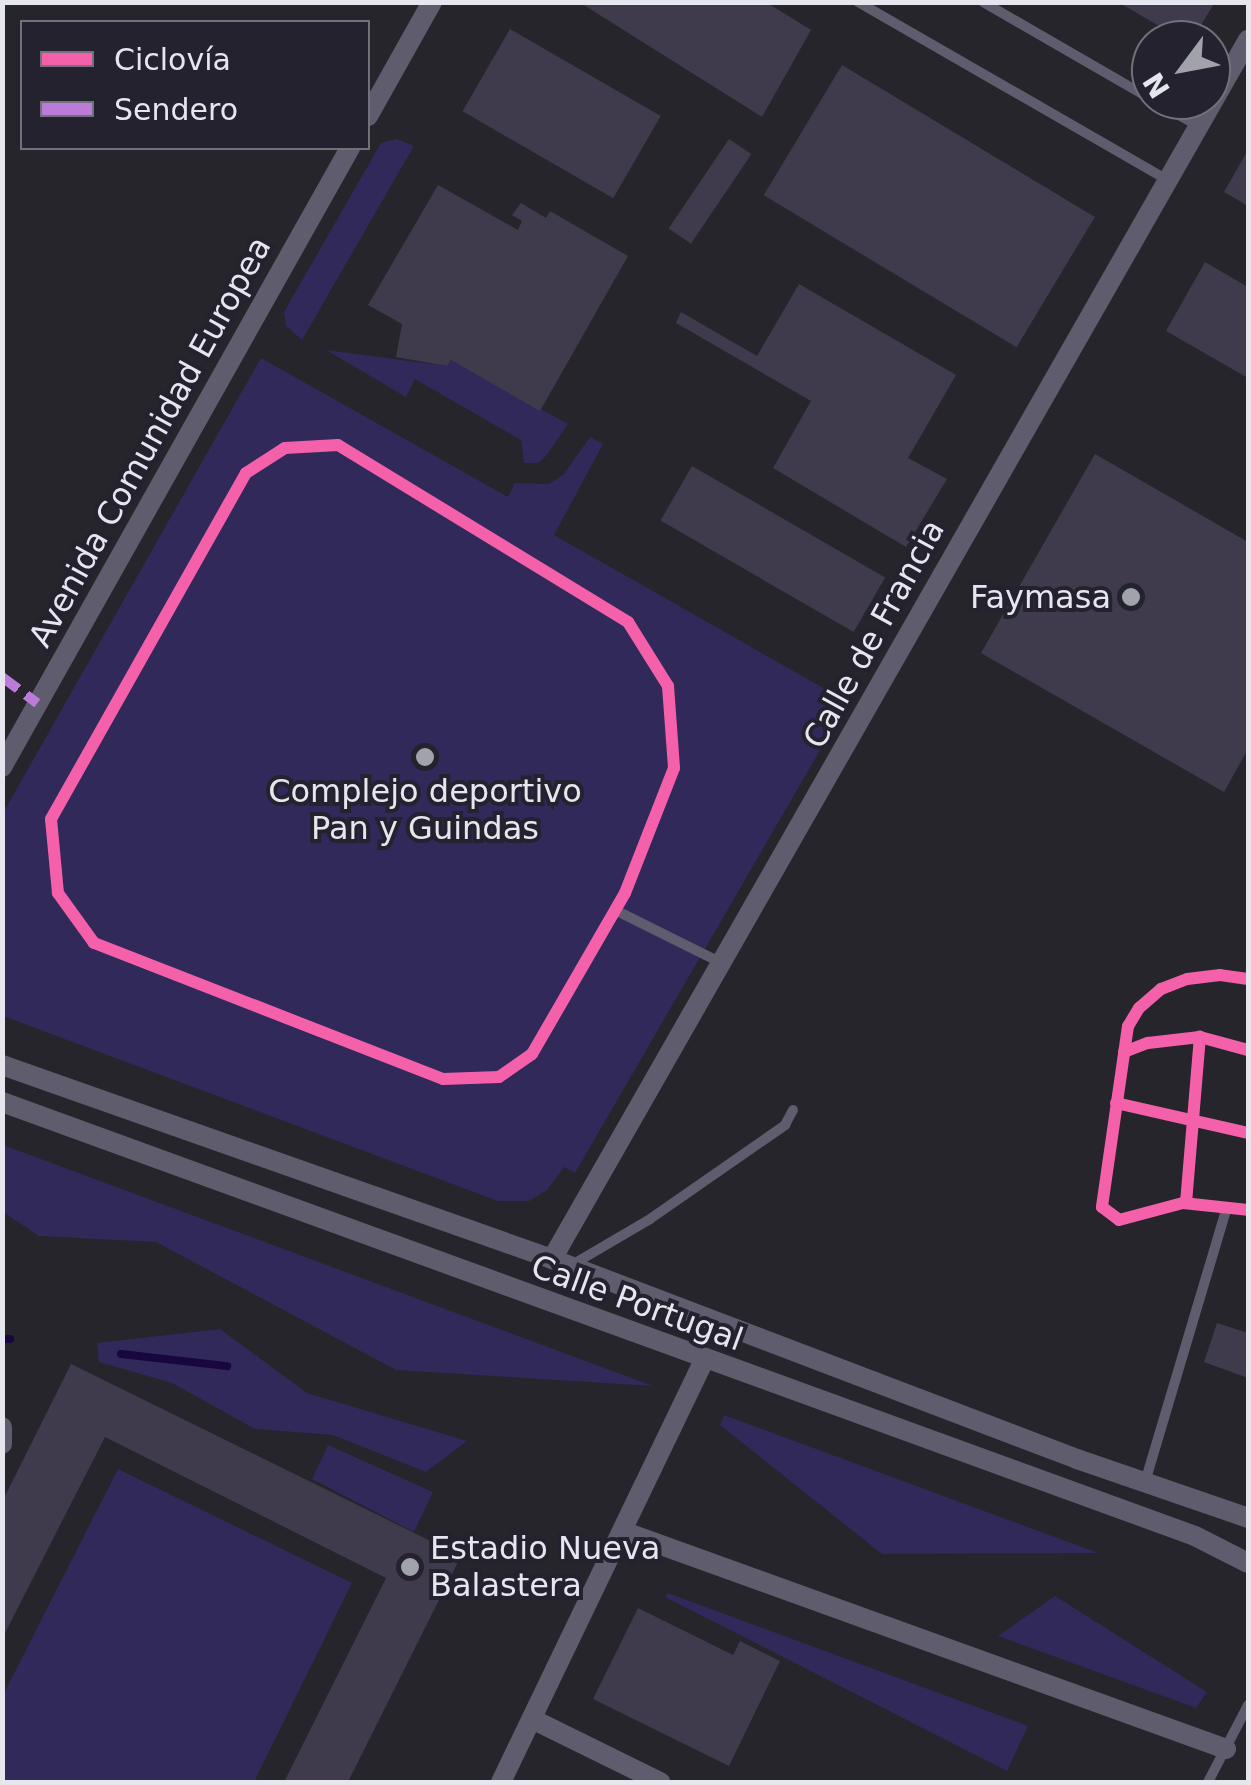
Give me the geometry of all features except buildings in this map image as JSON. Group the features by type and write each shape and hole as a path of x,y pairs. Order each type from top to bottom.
{"street":[{"path":"370,112 432,2"},
{"name":"Calle de Francia","path":"561,1262 722,964 1248,40"},
{"name":"Avenida Comunidad Europea","path":"2,767 349,150"},
{"name":"Calle Portugal","path":"2,1065 561,1262 1144,1483 1248,1518"},
{"name":"Calle Portugal","path":"2,1102 1195,1536 1248,1564"},
{"path":"501,1782 625,1532 704,1360"},
{"path":"2,1427 2,1444"},
{"path":"625,1532 1226,1749"},
{"path":"532,1719 660,1782"}],"lane":[{"path":"982,2 1131,88"},
{"path":"862,4 1166,179"},
{"path":"1187,120 1197,126"},
{"path":"615,910 722,964"},
{"path":"561,1262 650,1218 785,1125 793,1110"},
{"path":"1144,1483 1227,1207"},
{"path":"1208,1782 1248,1705"}],"shaded area":[{"path":"397,139 414,146 302,340 286,326 284,312 381,143"},
{"path":"326,350 447,366 451,360 568,424 546,456 538,463 524,463 521,440 415,379 406,397"},
{"name":"Complejo deportivo Pan y Guindas","path":"261,358 508,497 515,483 549,484 564,474 590,437 603,444 554,535 848,702 575,1173 564,1167 547,1190 529,1201 498,1201 3,1016 3,813"},
{"path":"3,1145 653,1386 396,1370 156,1242 39,1236 3,1212"},
{"path":"220,1329 307,1393 467,1441 426,1472 333,1435 255,1429 172,1383 99,1362 97,1343"},
{"path":"724,1415 1098,1553 882,1554 720,1425"},
{"path":"328,1445 433,1492 414,1532 312,1479"},
{"name":"Estadio Nueva Balastera","path":"118,1469 352,1583 254,1782 3,1782 3,1695"},
{"path":"668,1593 1028,1726 1007,1771 665,1597"},
{"path":"1055,1596 1207,1692 1196,1708 998,1636"}],"waterway":[{"path":"2,1339 10,1339"},
{"path":"121,1354 227,1366"}],"marked path":[{"path":"2,677 37,703"}],"cycle path":[{"path":"338,445 628,622 668,686 674,768 625,893 532,1054 499,1077 443,1079 94,943 58,893 51,819 246,473 285,448 338,445"},
{"path":"1248,979 1220,975 1187,979 1161,989 1139,1008 1128,1026 1102,1207 1119,1220 1183,1203 1248,1210"},
{"path":"1124,1052 1148,1043 1200,1037 1248,1050"},
{"path":"1186,1203 1200,1037"},
{"path":"1116,1103 1248,1133"}],"place":[{"name":"Faymasa","path":"1131,597"},
{"name":"Complejo deportivo Pan y Guindas","path":"425,757"},
{"name":"Estadio Nueva Balastera","path":"410,1567"}]}
